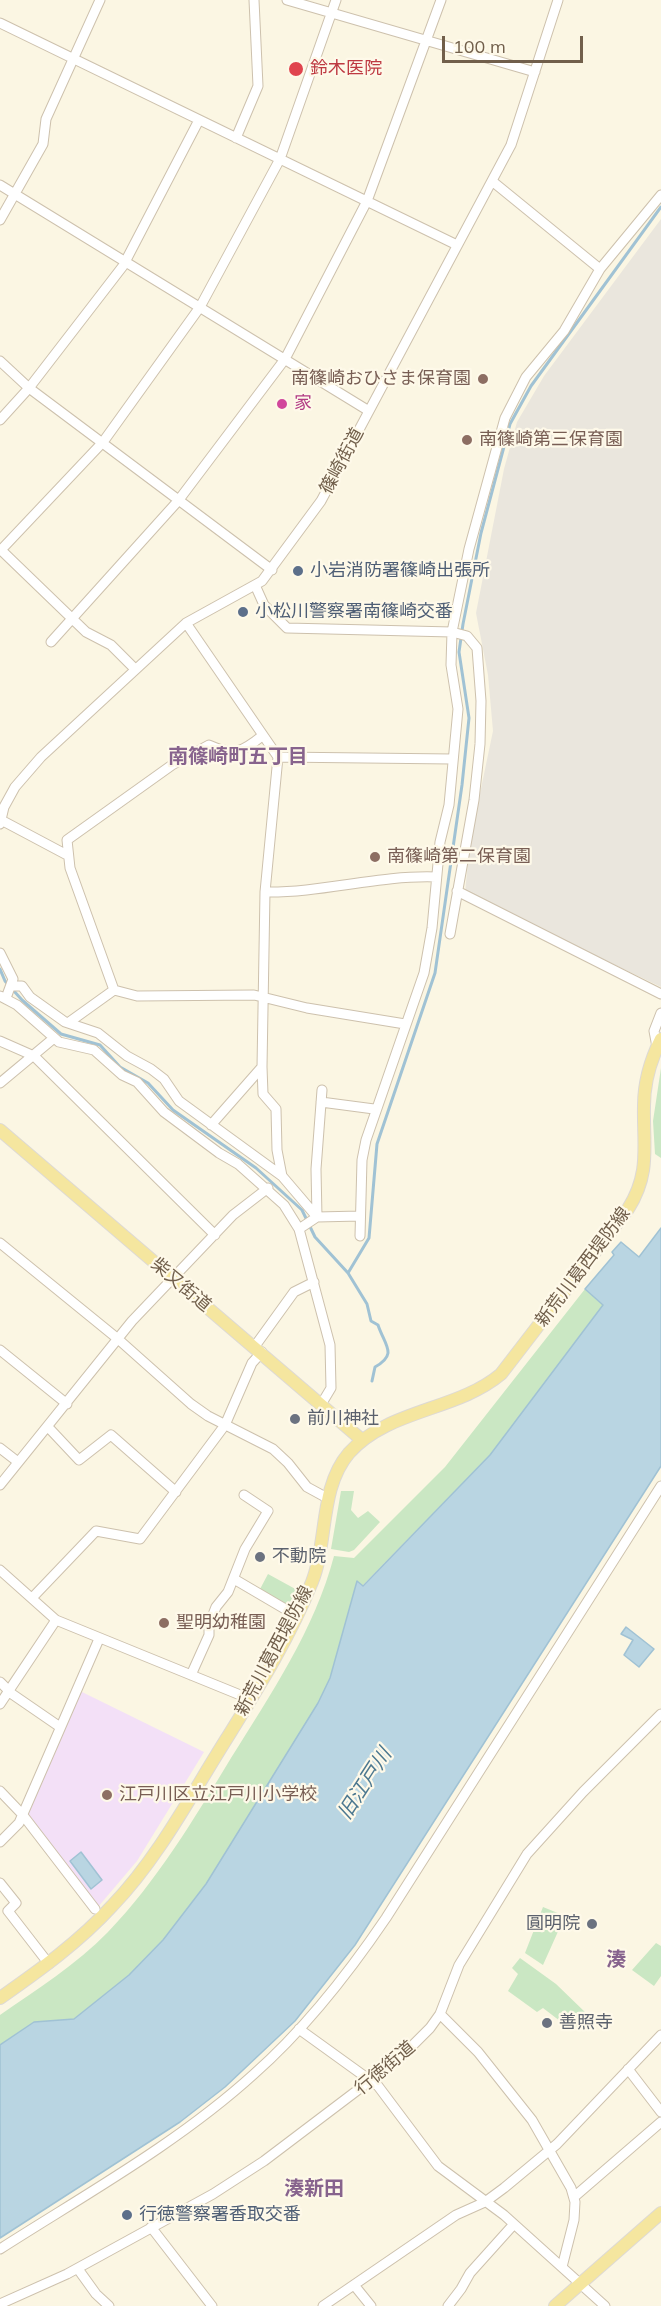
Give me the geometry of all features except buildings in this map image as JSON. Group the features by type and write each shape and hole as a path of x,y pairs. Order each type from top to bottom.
{"main road":[{"name":"新荒川葛西堤防線","path":"0,1998 49,1964 100,1918 139,1876 250,1699 297,1616 317,1567 329,1499 337,1472 350,1452 362,1440 377,1431 479,1389 501,1374 636,1197 645,1169 645,1092 659,1043"},
{"name":"柴又街道","path":"0,1130 322,1403 362,1440"},
{"path":"555,2306 661,2213"}],"street":[{"path":"0,220 43,144 46,119 100,0"},
{"path":"236,138 258,86 254,0"},
{"path":"287,0 535,72"},
{"path":"135,669 111,645 86,632 0,550 103,442 200,307 280,159 336,0"},
{"path":"51,642 178,501 285,359 367,201 441,0"},
{"name":"篠崎街道","path":"1,823 2,804 41,757 186,623 255,585 272,570 321,501 511,145 558,0"},
{"path":"0,23 457,245"},
{"path":"0,420 29,388 125,262 199,120"},
{"path":"492,181 600,269"},
{"path":"0,185 369,411"},
{"path":"360,1236 362,1160 374,1109 424,974 432,928 440,842 449,805 458,709 451,665 452,632 469,549 506,418 526,377 564,332 600,269 661,195"},
{"path":"0,361 29,388 272,570"},
{"path":"255,585 264,605 287,628 452,632 467,636 477,648 481,701 480,744 474,800 450,934"},
{"path":"186,623 278,757 265,892 262,1095 276,1109 276,1150 282,1176"},
{"path":"114,990 88,923 67,855 67,840 172,765 209,745 227,753 248,748 262,736"},
{"path":"278,757 452,759"},
{"path":"1,823 67,855"},
{"path":"265,892 289,892 382,879 436,876"},
{"path":"457,891 661,994"},
{"path":"0,953 13,979 13,986 3,997 59,1042 94,1050 122,1075 137,1082 164,1112 268,1188 284,1205 299,1229 330,1345 331,1388 322,1403"},
{"path":"13,986 22,986 30,997 68,1023 98,1033 126,1056 151,1069 164,1079 179,1101 282,1176 317,1216"},
{"path":"114,990 137,996 254,995 405,1024"},
{"path":"68,1023 114,990"},
{"path":"659,1043 654,1031 661,1013"},
{"path":"0,1083 54,1038"},
{"path":"0,1041 33,1056 215,1235"},
{"path":"211,1125 262,1067"},
{"path":"317,1216 316,1169 322,1089"},
{"path":"321,1102 374,1109"},
{"path":"0,1485 118,1339 232,1215 268,1188"},
{"path":"299,1229 317,1216 360,1216"},
{"path":"0,1243 118,1339 191,1404 225,1425 273,1449 288,1462 307,1487 329,1499"},
{"path":"32,1598 96,1531 140,1539 225,1425 258,1349 294,1292 314,1282"},
{"path":"0,1350 67,1404"},
{"path":"48,1427 78,1460 111,1435 176,1492"},
{"path":"0,1448 18,1462"},
{"path":"0,2249 190,2126 254,2074 299,2029 356,1962 386,1918 661,1486"},
{"path":"191,1675 209,1635 209,1624 216,1607 234,1579 244,1549 259,1524 268,1515 268,1511 244,1494"},
{"path":"0,1570 56,1620 250,1699"},
{"path":"234,1579 297,1616"},
{"path":"0,1704 56,1620"},
{"path":"0,1842 19,1823 99,1639"},
{"path":"0,1683 60,1727"},
{"name":"行徳街道","path":"0,2304 78,2269 233,2182 371,2081 411,2048 440,2014 459,1965 527,1854 562,1814 661,1714"},
{"path":"0,1791 22,1814 95,1909"},
{"path":"0,1883 16,1903 8,1911 49,1964"},
{"path":"440,2014 478,2052 532,2120 574,2197 574,2220 562,2267"},
{"path":"299,2029 378,2086 438,2166 513,2224 605,2306"},
{"path":"323,2306 456,2215 485,2202 549,2151 661,2035"},
{"path":"628,2069 661,2112"},
{"path":"574,2197 661,2122"},
{"path":"448,2306 470,2272 513,2224"},
{"path":"151,2227 212,2306"},
{"path":"78,2269 108,2306"},
{"path":"354,2285 371,2306"}],"shaded area":[{"path":"661,219 661,987 465,893 470,841 493,731 488,675 476,613 504,469 517,422 544,376"},
{"name":"江戸川区立江戸川小学校","path":"80,1691 204,1752 137,1861 98,1907 30,1818 28,1811"}],"green space":[{"path":"661,1068 661,1158 655,1154 653,1121"},
{"path":"585,1289 603,1305 490,1455 362,1586 357,1582 330,1678 318,1703 206,1884 163,1940 129,1975 74,2019 34,2022 0,2045 0,2015 56,1976 96,1944 126,1912 159,1871 203,1804 290,1661 315,1610 334,1556 354,1558 445,1467"},
{"path":"341,1491 354,1491 351,1510 358,1518 368,1511 380,1522 354,1550 349,1552 331,1549"},
{"path":"268,1574 299,1591 289,1609 259,1591"},
{"path":"543,1907 565,1916 543,1965 525,1953"},
{"path":"656,1943 661,1946 661,1976 654,1986 632,1970"},
{"path":"520,1958 556,1984 586,2013 573,2031 543,2008 537,2012 508,1991 518,1974 512,1968"}],"water":[{"name":"旧江戸川","path":"661,1228 661,1466 355,1945 295,2021 225,2087 180,2122 0,2238 0,2045 34,2022 74,2019 129,1975 163,1940 206,1884 318,1703 330,1678 357,1581 363,1586 490,1455 603,1305 585,1289 614,1255 612,1252 621,1242 639,1257"},
{"path":"626,1627 654,1649 639,1667 624,1655 633,1640 621,1634"},
{"path":"81,1852 102,1880 91,1889 70,1861"}],"waterway":[{"path":"372,1381 375,1367 386,1358 388,1349 378,1325 371,1321 367,1304 348,1273 369,1238 377,1144 435,973 462,785 469,718 459,652 481,533 510,424 531,386 661,207"},
{"path":"0,969 5,981 22,1000 61,1034 100,1045 120,1067 148,1083 173,1110 256,1168 302,1210 315,1237 348,1273"}],"place":[{"name":"鈴木医院","path":"296,69"},
{"name":"南篠崎おひさま保育園","path":"483,379"},
{"name":"家","path":"282,404"},
{"name":"南篠崎第三保育園","path":"467,440"},
{"name":"小岩消防署篠崎出張所","path":"298,571"},
{"name":"小松川警察署南篠崎交番","path":"243,612"},
{"name":"南篠崎第二保育園","path":"375,857"},
{"name":"前川神社","path":"295,1419"},
{"name":"不動院","path":"260,1557"},
{"name":"聖明幼稚園","path":"164,1623"},
{"name":"江戸川区立江戸川小学校","path":"107,1795"},
{"name":"圓明院","path":"592,1924"},
{"name":"善照寺","path":"547,2023"},
{"name":"行徳警察署香取交番","path":"127,2215"}],"district":[{"name":"南篠崎町五丁目","path":"238,757"},
{"name":"湊","path":"616,1960"},
{"name":"湊新田","path":"314,2189"}]}
